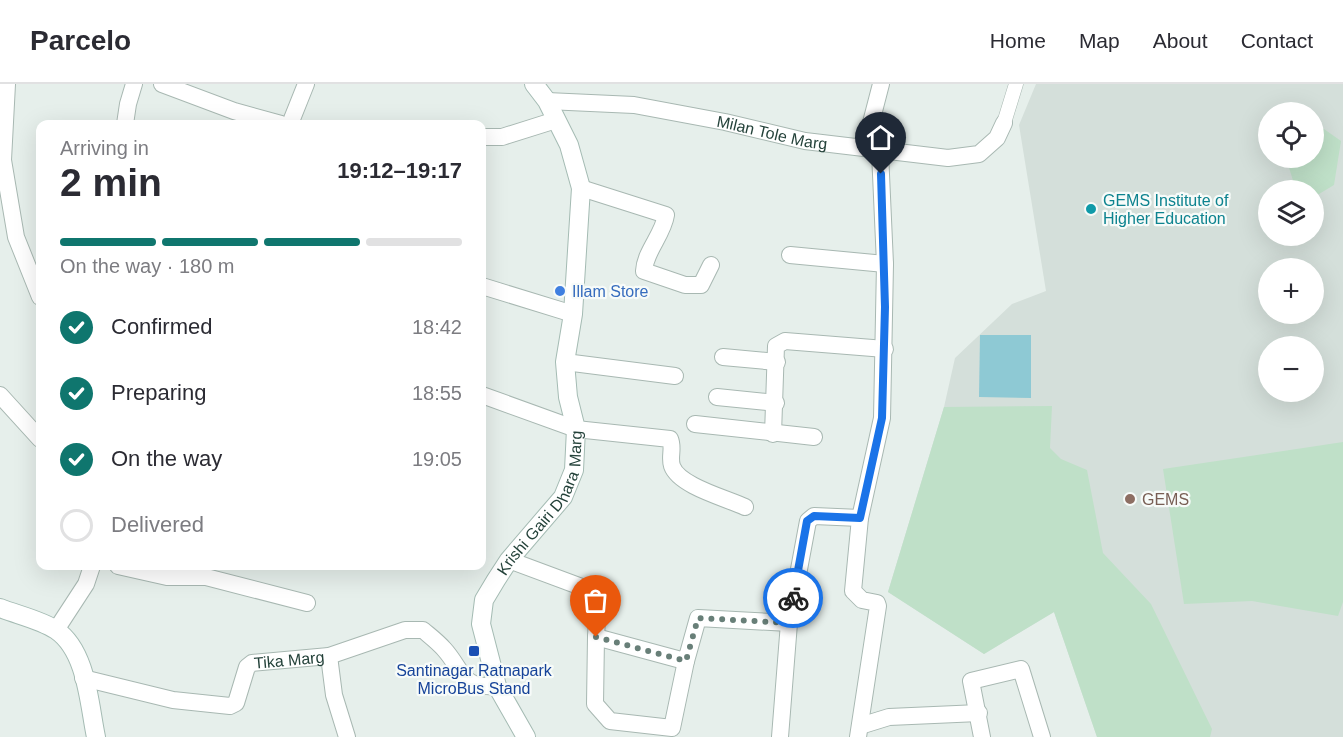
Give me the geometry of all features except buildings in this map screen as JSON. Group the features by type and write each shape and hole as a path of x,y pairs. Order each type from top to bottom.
{"main road":[{"name":"Krishi Gairi Dhara Marg","path":"526,737 497,686 481,624 484,600 509,560 563,497 574,470 576,429 568,397 565,362 573,314 581,188 569,145 546,101 534,84"},
{"path":"0,608 56,630 77,654 96,737"}],"street":[{"path":"7,84 3,160 16,237 36,287"},
{"path":"126,120 134,84"},
{"path":"162,84 234,111 266,120"},
{"path":"292,120 306,84"},
{"path":"859,732 878,606 877,603 862,600 855,594 853,575 860,518 882,418 885,264 880,152 867,138 881,84"},
{"path":"1004,123 1016,84"},
{"name":"Milan Tole Marg","path":"546,101 634,105 726,122 805,141 880,152 948,158 979,154 997,138 1004,123"},
{"path":"486,137 502,136 556,120"},
{"path":"581,188 666,215 664,229 645,263 644,271 685,285 701,285 711,265"},
{"path":"790,255 885,264"},
{"path":"486,287 573,314"},
{"path":"773,434 776,402 776,346 786,341 885,349"},
{"path":"723,357 777,362"},
{"path":"565,362 675,376"},
{"path":"0,395 36,435"},
{"path":"486,396 576,429 670,439 673,446 672,465 681,480 745,507"},
{"path":"717,397 776,402"},
{"path":"695,424 814,437"},
{"path":"780,737 789,623 807,521 814,516 860,518"},
{"path":"509,560 595,592 598,602 595,704 610,721 672,728 698,618 789,623"},
{"path":"56,630 86,584 91,570"},
{"path":"136,570 167,577 206,577 307,603"},
{"name":"Tika Marg","path":"83,678 173,700 230,706 236,703 247,667 252,663 329,656 405,630 423,630 445,650 463,678 480,687 497,686"},
{"path":"596,637 686,661"},
{"path":"329,656 334,695 347,737"},
{"path":"982,737 971,681 1021,669 1042,737"},
{"path":"859,732 889,717 979,713"}],"shaded area":[{"name":"GEMS","path":"1036,84 1343,84 1343,737 1097,737 1054,612 984,654 888,592 944,407 955,358 1012,304 1046,291 1019,125"}],"green space":[{"path":"1324,129 1341,141 1334,185 1324,191 1324,180 1293,180 1289,168 1324,168"},
{"path":"1052,406 1050,448 1061,459 1087,470 1103,553 1151,604 1212,729 1210,737 1097,737 1054,612 984,654 888,592 944,407"},
{"path":"1343,442 1343,602 1338,616 1252,601 1184,604 1163,469"}],"water":[{"path":"980,335 1031,335 1031,398 979,397"}],"way so far":[{"path":"596,637 686,661 698,618 706,616 789,623 793,598"}],"place":[{"name":"GEMS Institute of Higher Education","path":"1091,209"},
{"name":"Illam Store","path":"560,291"},
{"name":"GEMS","path":"1130,499"},
{"name":"Santinagar Ratnapark MicroBus Stand","path":"474,651"}],"route":[{"path":"793,598 807,521 814,516 860,518 882,418 885,264 881,174"}]}
